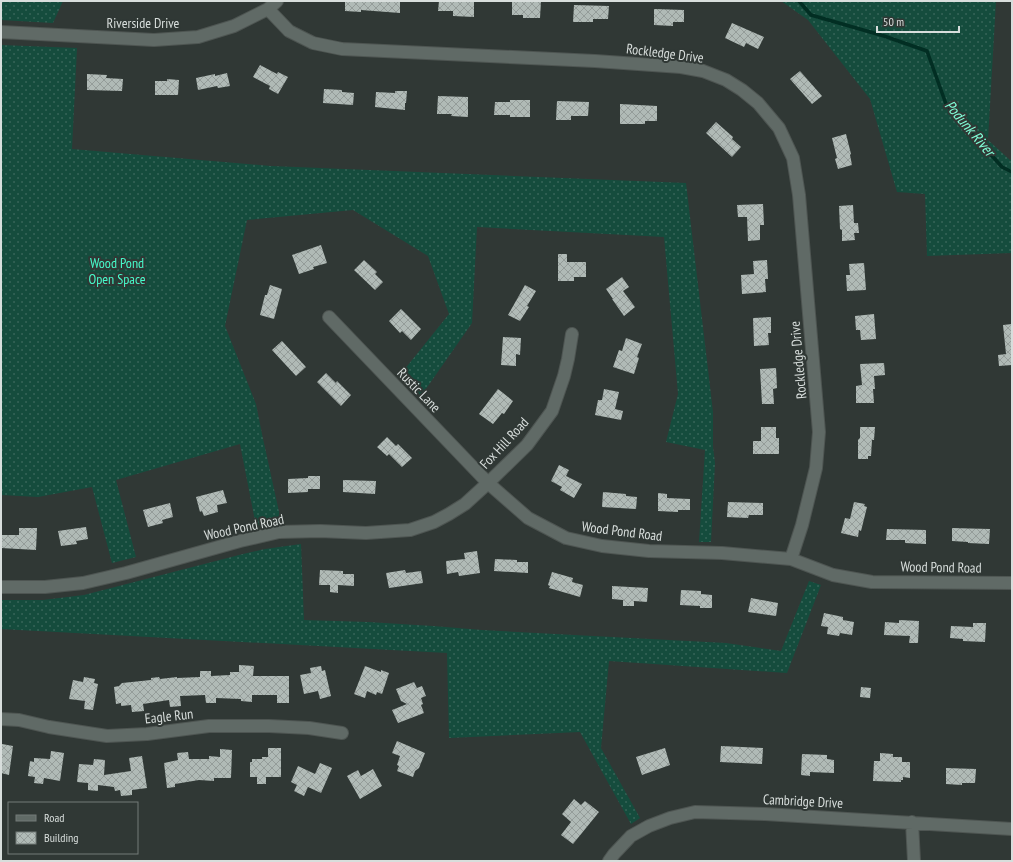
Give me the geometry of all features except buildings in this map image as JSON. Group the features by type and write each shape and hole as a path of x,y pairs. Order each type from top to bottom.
{"street":[{"name":"Riverside Drive","path":"1,32 154,40 198,37 234,26 273,5"},
{"name":"Rockledge Drive","path":"273,5 289,31 313,44 342,49 595,61 681,67 703,71 726,80 742,90 758,103 779,128 794,158 799,195 819,432 816,468 802,525 791,559"},
{"name":"Rustic Lane","path":"329,317 488,483"},
{"name":"Fox Hill Road","path":"488,483 527,445 552,411 566,371 572,334"},
{"name":"Wood Pond Road","path":"1,586 45,587 83,583 126,573 240,541 278,532 320,531 366,534 410,530 434,522 450,514 465,504 488,483 528,518 566,538 602,546 650,551 791,559 834,575 872,582 1012,583"},
{"name":"Eagle Run","path":"1,719 18,720 49,727 107,736 147,734 209,726 293,727 342,733"},
{"name":"Cambridge Drive","path":"609,861 631,836 649,826 670,818 695,812 765,814 1012,829"},
{"path":"912,822 914,861"}],"green space":[{"path":"1,1 63,1 53,23 1,20"},
{"path":"781,1 996,1 988,140 1010,160 1012,159 1012,253 927,256 925,194 897,192 870,99 808,20"},
{"name":"Wood Pond Open Space","path":"1,45 77,48 72,149 271,166 686,183 713,412 713,447 715,463 711,542 699,542 705,450 666,442 678,394 664,237 477,227 472,323 421,396 400,375 449,314 428,256 353,210 247,220 225,326 256,404 281,521 256,526 240,444 116,480 136,557 112,563 92,487 38,497 1,495"},
{"path":"301,544 304,620 368,622 482,630 726,643 781,651 809,581 821,585 787,673 609,661 601,748 640,818 631,824 580,732 449,738 447,653 1,629 1,600 43,600 84,595 243,554"}],"waterway":[{"name":"Podunk River","path":"799,1 811,15 884,36 927,51 946,104 1002,167 1012,172"}]}
